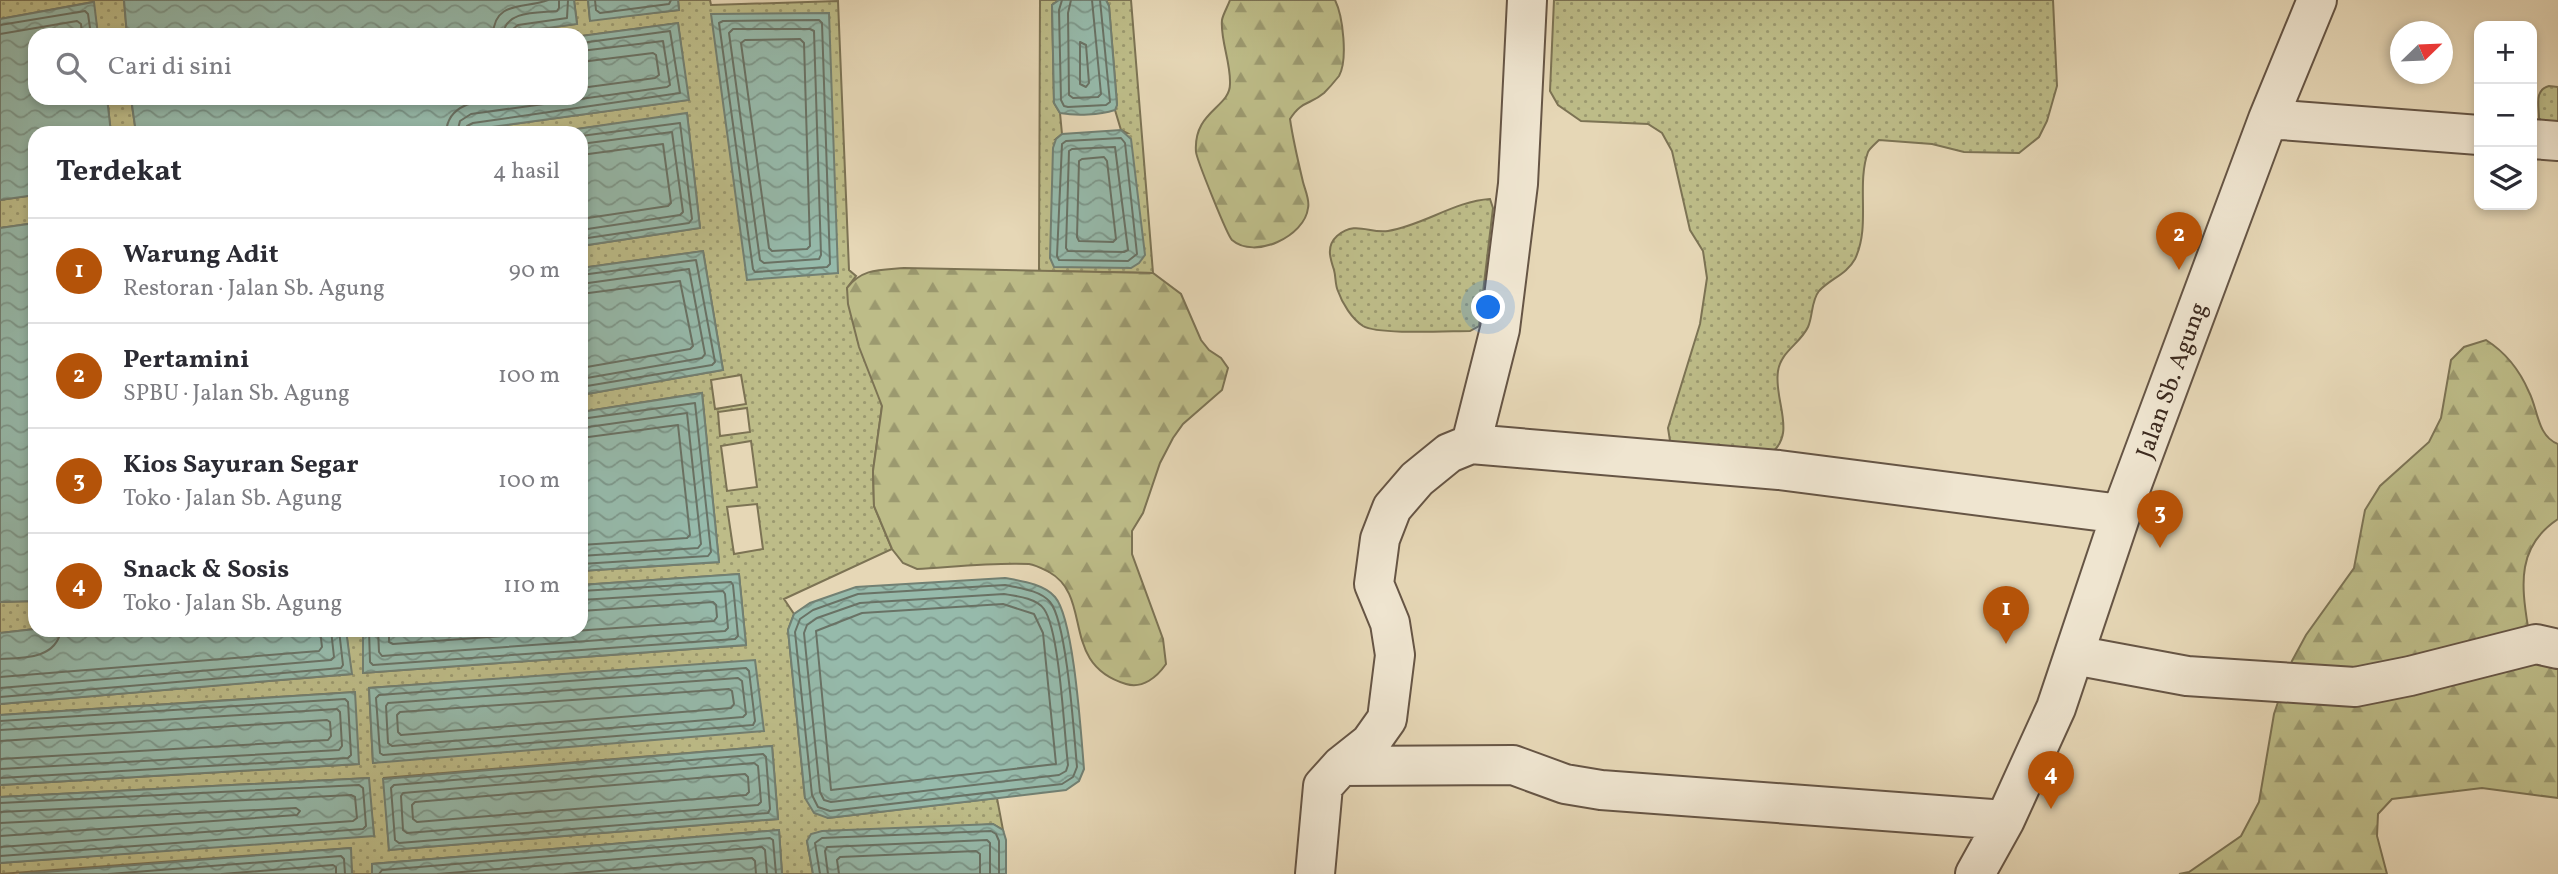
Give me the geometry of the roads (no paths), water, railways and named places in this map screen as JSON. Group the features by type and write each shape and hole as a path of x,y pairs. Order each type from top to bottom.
{"street":[{"path":"1471,444 1501,316 1518,184 1527,0"},
{"name":"Jalan Sb. Agung","path":"1975,874 2005,820 2056,708 2121,514 2269,119 2317,0"},
{"path":"2269,119 2474,135"},
{"path":"2537,139 2558,141"},
{"path":"1315,874 1323,786 1341,766 1370,743 1387,719 1395,655 1390,623 1374,584 1380,539 1392,508 1417,478 1450,453 1471,444 1779,470 2121,514"},
{"path":"2074,655 2187,676 2355,687 2536,644 2558,649"},
{"path":"1341,766 1513,765 1565,784 1601,790 2005,820"}],"water":[{"path":"124,0 574,0 577,24 547,28 126,28"},
{"path":"588,0 678,0 679,10 590,21"},
{"path":"1059,0 1106,0 1109,6 1117,105 1115,110 1095,114 1067,114 1060,113 1054,103 1052,5"},
{"path":"94,2 97,28 28,28 28,105 108,105 110,126 28,126 28,196 0,200 0,19"},
{"path":"829,13 838,273 747,280 711,14"},
{"path":"678,23 689,100 499,126 135,126 132,105 588,105 588,35"},
{"path":"687,113 700,228 588,245 588,127"},
{"path":"1121,130 1131,139 1145,255 1131,268 1054,267 1050,258 1053,148 1056,139 1062,134"},
{"path":"28,224 28,601 0,602 0,228"},
{"path":"703,251 723,370 588,394 588,267"},
{"path":"702,393 719,562 588,571 588,411"},
{"path":"739,574 746,645 363,673 363,637 588,637 588,585"},
{"path":"1005,578 1045,589 1055,597 1062,609 1072,652 1079,705 1084,769 1079,781 1066,790 828,818 814,813 805,798 788,630 794,614 810,603 856,587"},
{"path":"28,630 28,637 347,637 352,674 0,704 0,633"},
{"path":"755,660 764,731 373,763 369,688"},
{"path":"355,692 359,764 0,785 0,715"},
{"path":"772,746 778,819 389,850 383,779"},
{"path":"369,778 374,836 0,863 0,797"},
{"path":"993,824 1003,830 1006,840 1006,874 813,874 807,841 811,834 822,831"},
{"path":"779,830 782,874 372,874 372,864"},
{"path":"351,848 352,874 19,874"}],"place":[{"name":"Pertamini","path":"2179,270"},
{"name":"Kios Sayuran Segar","path":"2160,548"},
{"name":"Warung Adit","path":"2006,644"},
{"name":"Snack & Sosis","path":"2051,809"}]}
